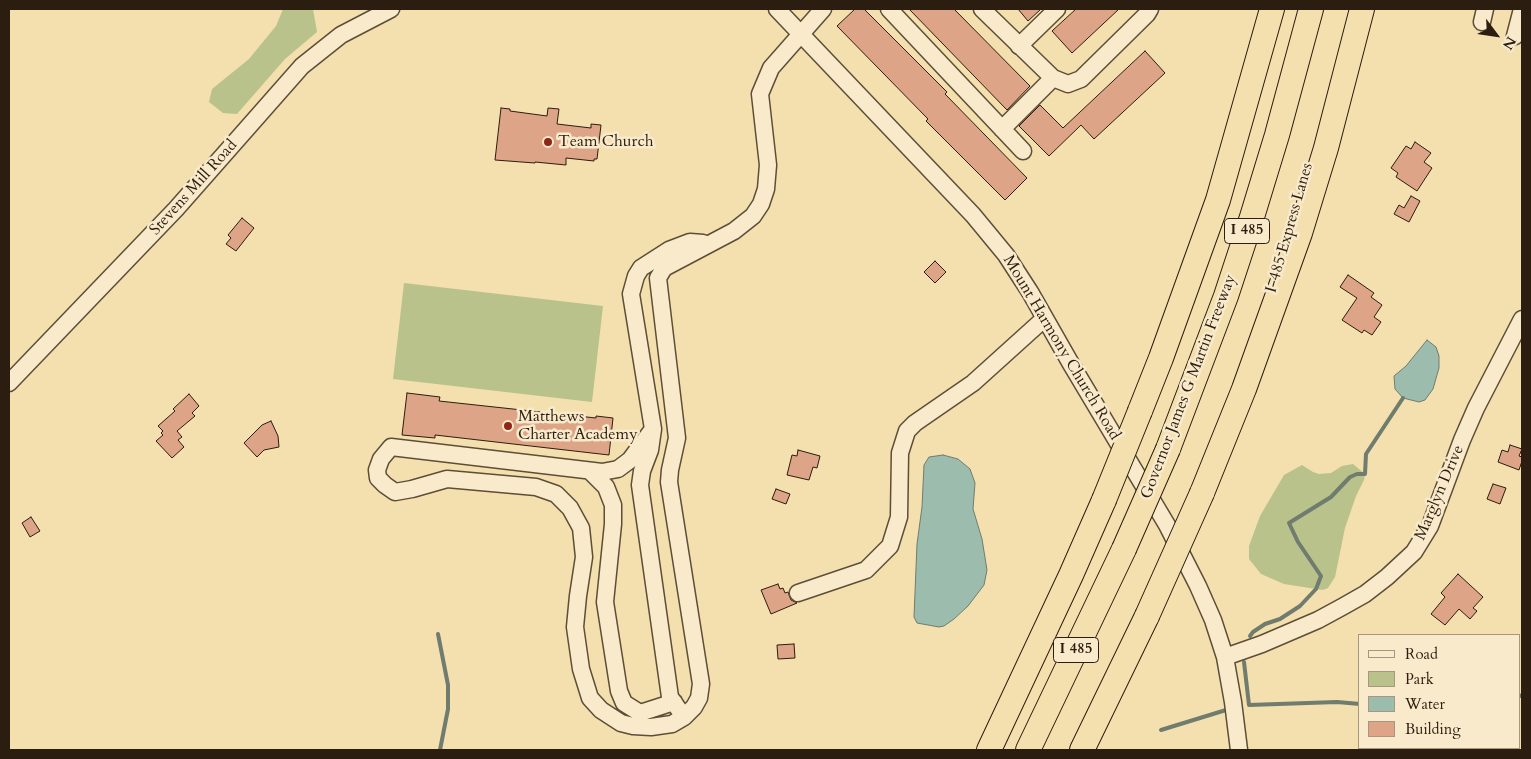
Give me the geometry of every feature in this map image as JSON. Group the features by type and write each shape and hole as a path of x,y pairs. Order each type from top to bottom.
{"highway":[{"path":"1263,41 1267,9"},
{"path":"988,750 1071,575 1104,500 1165,349 1218,200 1272,9"},
{"name":"Governor James G Martin Freeway","path":"1028,750 1124,549 1182,415 1226,296 1252,217 1277,135 1311,9"},
{"name":"I-485 Express Lanes","path":"1182,415 1242,276 1276,184 1299,112 1327,9"},
{"name":"I-485 Express Lanes","path":"1222,444 1261,329 1288,236 1348,9"},
{"name":"I 485","path":"1082,750 1147,616 1202,493 1270,321 1326,148 1362,9"},
{"path":"1348,65 1368,9"}],"street":[{"name":"Stevens Mill Road","path":"9,383 200,184 276,93 302,66 341,35 391,9"},
{"name":"Mount Harmony Church Road","path":"777,9 992,236 1030,292 1167,525 1202,595 1213,620 1224,657 1233,702 1239,750"},
{"path":"653,429 630,460 618,469 602,472 391,447 381,459 377,470 378,478 395,492 447,479 536,487 556,494 570,508 581,528 584,557 575,627 581,668 590,698 601,710 621,723 651,727 672,724 684,717 694,707 699,698 701,684 669,482 677,438 658,278 664,268 734,230 753,216 761,204 766,189 768,164 760,94 771,68 823,9"},
{"path":"889,9 1023,151"},
{"path":"982,9 1053,78 1068,84 1081,79 1150,9"},
{"path":"1019,46 1057,9"},
{"path":"1515,36 1522,9"},
{"path":"1002,129 1053,78"},
{"path":"684,717 670,697 640,485 642,471 650,450 653,429 632,294 640,268 669,250 690,242 711,243"},
{"path":"798,593 866,570 890,546 899,517 900,453 907,431 915,423 973,383 1045,318"},
{"name":"Marglyn Drive","path":"1224,657 1318,620 1342,607 1365,594 1414,552 1430,526 1476,408 1522,319"},
{"path":"590,471 606,487 613,505 613,524 605,602 619,691 624,703 640,713 674,702"}],"green space":[{"path":"283,9 313,9 317,32 285,59 237,114 223,113 209,102 212,89 249,59 276,26"},
{"path":"404,283 603,306 592,402 393,379"},
{"path":"1353,464 1365,474 1364,480 1356,496 1345,528 1335,577 1328,588 1323,590 1284,584 1261,574 1249,559 1249,546 1260,516 1284,475 1302,465 1319,474 1331,473 1342,466"}],"water":[{"path":"1427,340 1436,347 1439,356 1439,368 1433,389 1425,400 1419,402 1403,398 1395,389 1394,376 1406,366"},
{"path":"943,455 958,459 970,469 975,483 973,509 982,539 987,570 984,585 968,606 954,619 939,627 917,623 914,617 917,544 922,507 924,465 929,457"}],"building":[{"path":"855,9 864,9 947,92 945,94 1027,178 1005,200 926,121 928,119 837,26"},
{"path":"909,9 954,9 1030,86 1007,110"},
{"path":"1018,9 1041,9 1028,21"},
{"path":"1076,9 1119,9 1072,53 1052,31"},
{"path":"1145,51 1165,73 1094,139 1081,125 1049,156 1019,126 1040,105 1063,128"},
{"name":"Team Church","path":"501,108 547,116 548,108 559,109 557,124 591,128 591,124 601,125 597,159 594,159 594,161 566,158 566,165 495,160"},
{"path":"1415,142 1431,153 1424,162 1432,168 1417,191 1396,177 1398,173 1391,168 1406,146 1411,149"},
{"path":"1411,196 1420,201 1409,222 1394,214 1399,205 1404,208"},
{"path":"242,218 254,228 236,251 226,244 231,238 228,235"},
{"path":"935,261 946,272 935,283 924,272"},
{"path":"1348,275 1374,293 1371,297 1382,305 1374,317 1381,322 1372,335 1364,330 1362,333 1342,320 1357,298 1340,287"},
{"name":"Matthews Charter Academy","path":"407,393 440,397 439,401 596,418 596,416 613,418 609,455 435,435 435,438 402,435"},
{"path":"189,394 199,406 192,413 195,416 177,431 182,437 178,440 184,447 172,458 156,441 163,435 161,433 163,431 158,426 175,411 173,409"},
{"path":"271,421 278,436 279,447 264,450 257,457 244,443 262,425"},
{"path":"1510,445 1522,449 1519,456 1522,457 1522,461 1519,470 1498,462 1502,450 1508,452"},
{"path":"798,450 820,456 817,468 813,467 809,480 787,475 792,455 797,456"},
{"path":"1493,484 1506,488 1500,504 1487,499"},
{"path":"776,489 790,494 786,504 772,499"},
{"path":"31,517 40,531 30,537 22,523"},
{"path":"1458,574 1483,597 1473,608 1477,611 1470,619 1459,609 1445,625 1431,614 1445,597 1441,593"},
{"path":"778,584 785,593 788,592 791,600 797,603 771,614 761,590"},
{"path":"794,644 795,658 778,659 777,645"}],"waterway":[{"path":"1250,636 1265,624 1280,619 1300,606 1316,589 1321,576 1298,542 1289,523 1331,497 1350,477 1357,474 1365,474 1366,454 1403,398"},
{"path":"438,634 448,685 448,709 440,750"},
{"path":"1244,662 1249,705 1337,702 1358,704"},
{"path":"1161,730 1226,710"}],"place":[{"name":"Team Church","path":"548,142"},
{"name":"Matthews Charter Academy","path":"508,426"}]}
